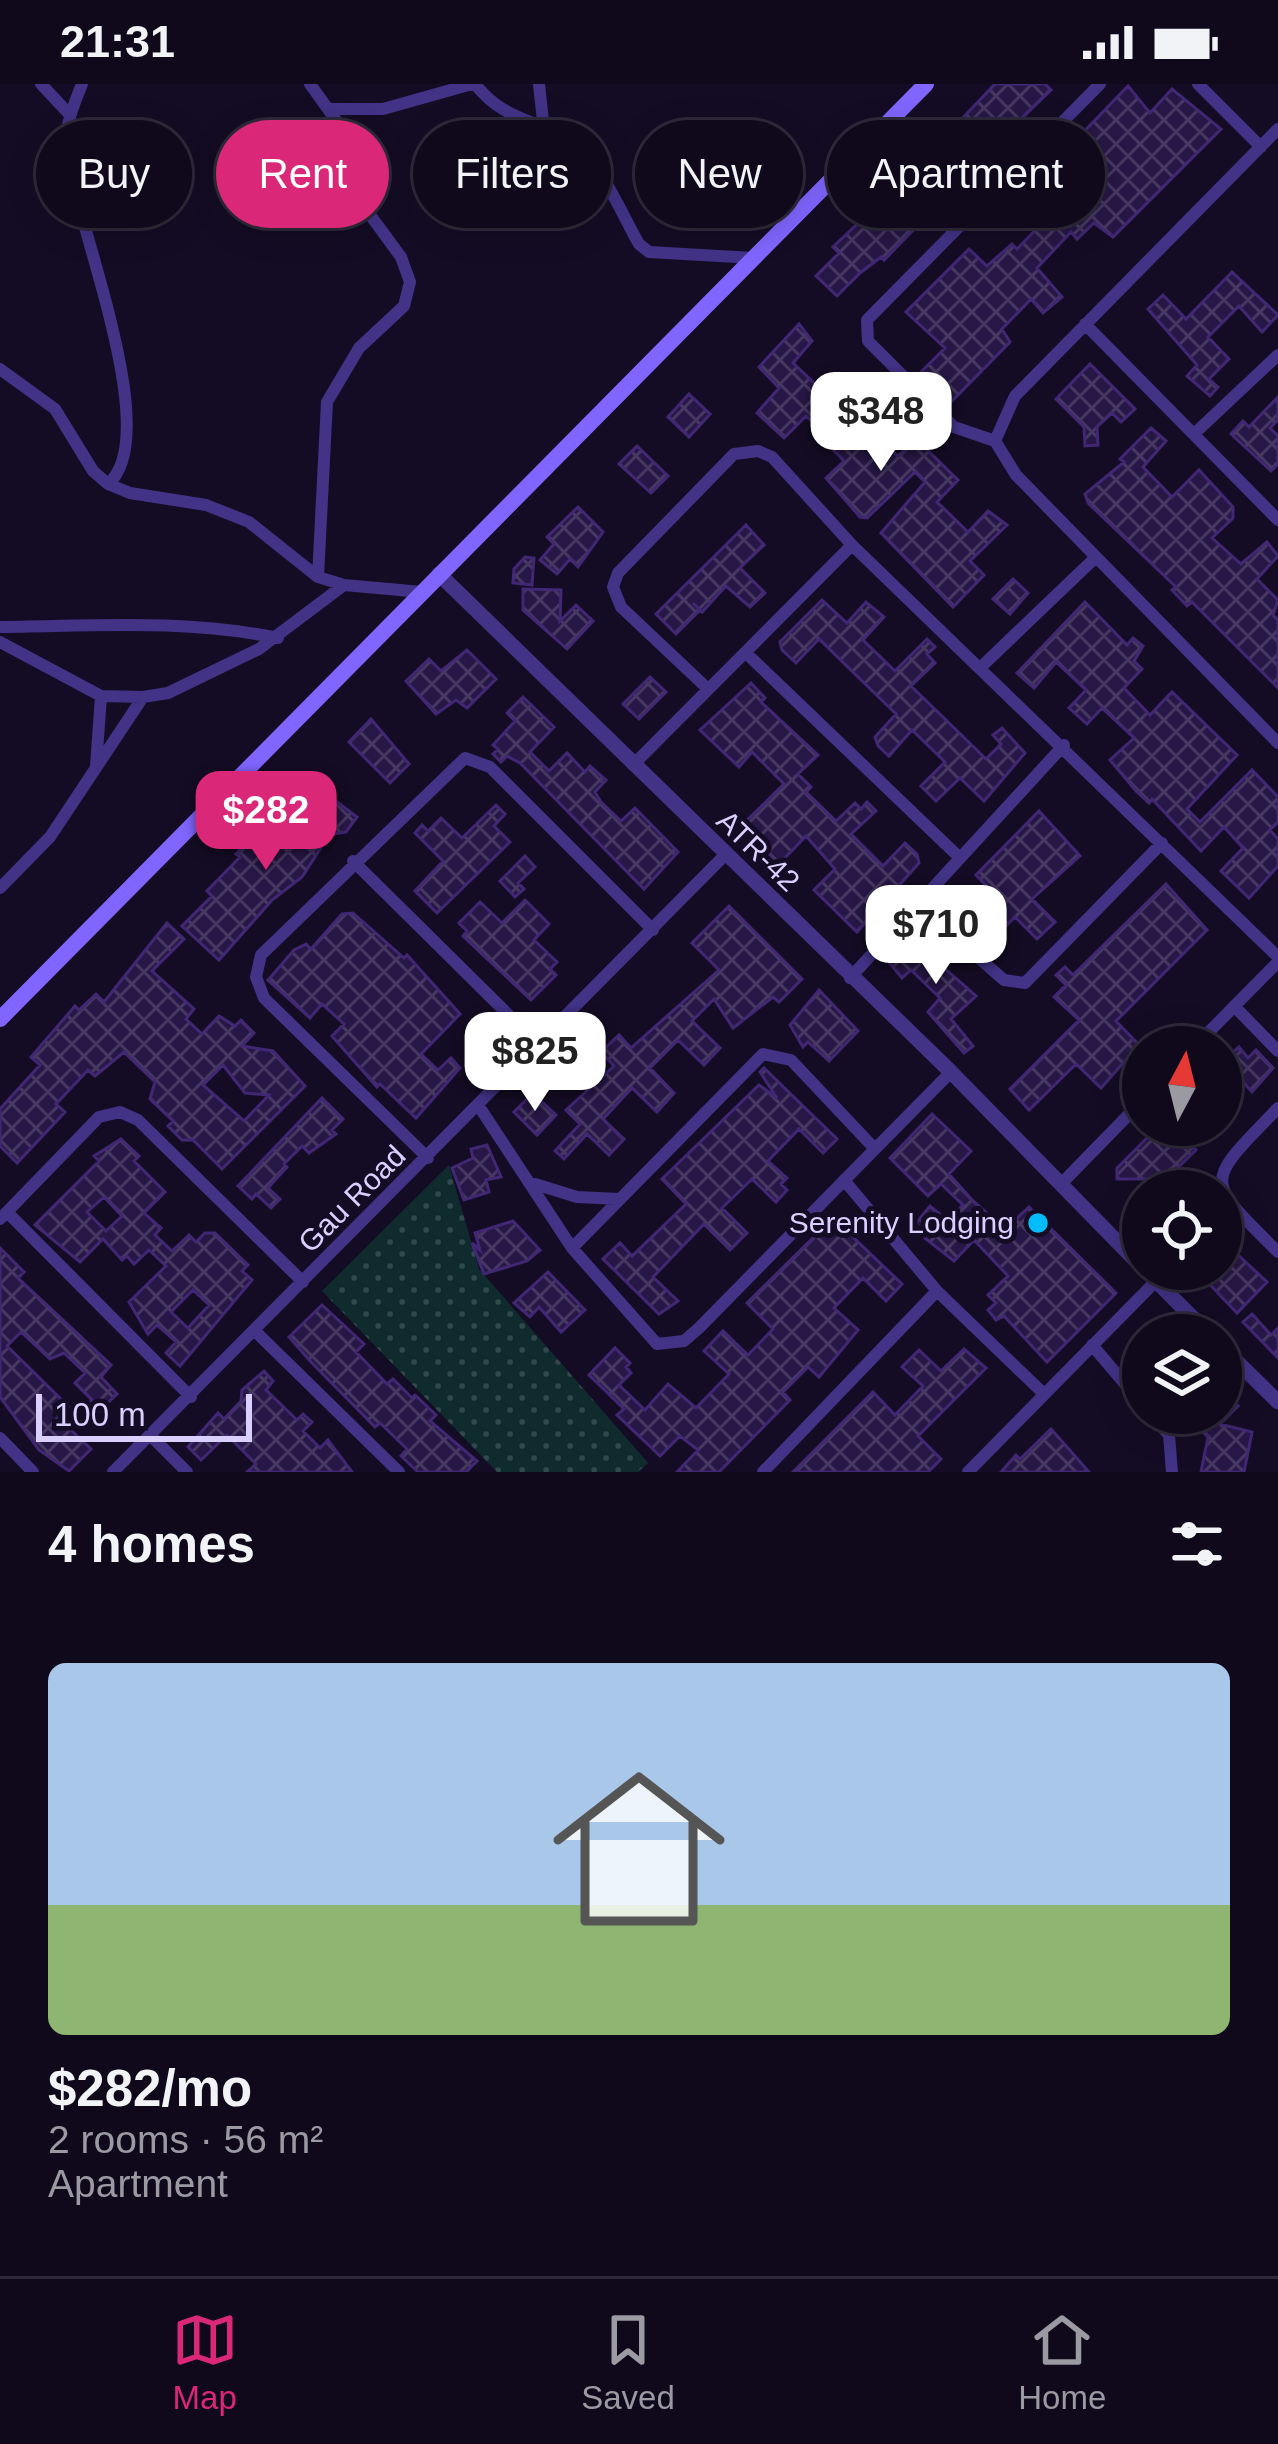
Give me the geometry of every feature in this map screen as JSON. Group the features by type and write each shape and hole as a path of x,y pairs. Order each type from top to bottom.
{"main road":[{"path":"0,1019 926,84"}],"street":[{"path":"41,84 70,115"},
{"path":"82,84 70,115 69,163 101,279 127,413 122,466 108,484"},
{"path":"310,84 343,130 354,193 401,257 410,282 404,306 359,348 327,401 318,577"},
{"path":"331,109 383,109 473,84 493,107 522,120"},
{"path":"539,84 543,120"},
{"path":"1100,84 867,320 868,341 954,427 995,441 1016,476 1276,737"},
{"path":"1198,84 1261,146"},
{"path":"995,441 1015,396 1278,129"},
{"path":"611,192 632,234 649,252 754,258"},
{"path":"1085,325 1278,520"},
{"path":"1195,434 1278,355"},
{"path":"0,369 55,409 93,471 108,484 130,494 206,505 249,522 318,577 344,585 422,592"},
{"path":"708,689 621,607 613,587 618,573 718,471 745,450 772,457 852,545 1064,745 1278,959 1214,1026"},
{"path":"633,765 852,545"},
{"path":"981,667 1096,557"},
{"name":"ATR-42","path":"439,574 951,1072 1122,1246"},
{"path":"0,642 101,696 168,693 278,638 344,585"},
{"path":"0,627 124,622 223,626 278,638"},
{"path":"747,653 959,857"},
{"path":"96,766 101,696"},
{"path":"0,888 50,837 96,766 110,754 143,697"},
{"path":"850,978 1064,745"},
{"path":"428,1158 259,988 256,965 260,955 454,764 473,758 490,767 653,929"},
{"path":"918,905 1004,980 1025,982 1162,843"},
{"name":"Gau Road","path":"113,1472 480,1108 724,856"},
{"path":"353,862 539,1046"},
{"path":"1234,1006 1278,1051"},
{"path":"572,1248 763,1054 791,1060 875,1149"},
{"path":"480,1108 572,1248 657,1344 670,1345 699,1328 951,1072"},
{"path":"1278,1108 1226,1163 1220,1181 1224,1198 1278,1252"},
{"path":"190,1397 4,1216 99,1117 120,1112 139,1120 303,1282"},
{"path":"1061,1184 1122,1122"},
{"path":"844,1180 937,1291 1044,1394"},
{"path":"534,1184 577,1197 619,1199"},
{"path":"968,1472 1092,1345 1135,1290"},
{"name":"ATR-42","path":"1165,1290 1189,1314"},
{"path":"763,1472 937,1291"},
{"path":"255,1331 398,1472"},
{"path":"1092,1345 1122,1380"},
{"path":"1242,1367 1278,1402"},
{"path":"1167,1434 1172,1472"},
{"path":"151,1436 188,1472"},
{"path":"0,1438 33,1472"}],"green space":[{"path":"449,1165 479,1269 648,1463 638,1472 497,1472 322,1291"}],"building":[{"path":"995,84 1045,84 1051,90 1020,120 961,120"},
{"path":"1128,86 1150,113 1172,89 1221,129 1113,237 1101,228 1105,228 1105,120 1095,120"},
{"path":"853,228 915,228 884,260 881,257 860,273 837,296 816,276 839,253 833,247"},
{"path":"1037,228 1089,228 1077,239 1071,232 1037,268 1062,297 1043,313 1031,299 1002,329 1010,342 950,403 920,373 945,348 906,312 969,249 987,266 1012,244 1017,249"},
{"path":"1232,272 1278,315 1262,332 1239,306 1208,337 1229,359 1209,379 1218,387 1210,396 1187,376 1197,365 1148,309 1163,295 1186,319"},
{"path":"799,324 812,341 793,363 828,396 834,390 855,409 870,392 885,406 866,426 898,456 917,440 958,480 937,502 968,532 988,511 1007,525 970,561 984,575 953,607 881,533 925,482 915,472 867,518 860,517 826,478 844,461 822,438 825,434 806,416 784,438 757,413 779,388 759,367"},
{"path":"1090,364 1135,409 1121,422 1112,413 1097,427 1098,445 1085,446 1084,427 1056,399"},
{"path":"689,394 710,414 689,437 668,417"},
{"path":"1278,397 1278,420 1270,428 1278,436 1278,464 1271,471 1231,434 1243,421 1249,427"},
{"path":"1151,428 1166,441 1143,467 1172,497 1199,470 1233,507 1233,518 1212,538 1241,564 1267,542 1278,556 1257,579 1278,600 1273,615 1278,620 1278,688 1192,602 1187,606 1172,590 1176,587 1088,503 1085,494 1124,462 1120,459"},
{"path":"637,446 668,476 651,493 619,464"},
{"path":"578,507 603,532 578,567 570,559 557,574 540,560 554,544 547,537"},
{"path":"746,525 764,545 740,568 765,593 750,607 726,586 676,634 656,614"},
{"path":"525,557 534,558 532,585 513,583 514,569"},
{"path":"1013,579 1028,593 1010,614 993,599"},
{"path":"523,589 561,590 560,621 576,605 593,621 567,649 523,610"},
{"path":"822,600 847,623 866,602 884,617 863,640 895,671 927,639 935,647 927,654 935,663 911,686 986,759 1001,744 993,735 1002,728 1025,753 984,801 960,778 936,801 921,786 945,762 912,730 889,756 878,746 875,737 896,714 819,639 796,663 782,650 780,642"},
{"path":"1085,602 1127,645 1133,638 1143,646 1134,661 1142,669 1124,688 1150,715 1172,692 1237,755 1187,809 1200,822 1252,770 1278,797 1278,822 1270,830 1278,839 1278,866 1249,898 1221,871 1243,848 1224,827 1201,851 1152,799 1149,803 1136,791 1110,760 1134,738 1102,708 1087,724 1069,708 1086,690 1056,662 1034,688 1017,673"},
{"path":"467,650 496,679 467,708 456,700 436,714 406,681 429,659 441,671"},
{"path":"650,677 666,692 639,719 623,704"},
{"path":"751,683 765,698 761,702 818,755 798,774 811,787 806,792 836,821 855,803 861,809 867,802 876,811 851,834 883,866 905,843 917,854 919,863 857,932 814,890 835,869 806,836 778,865 741,826 784,784 752,752 739,767 700,730"},
{"path":"523,697 554,727 530,752 549,771 567,753 585,772 590,766 606,780 595,792 601,802 621,821 635,808 678,852 644,889 520,763 507,756 501,762 493,754 498,749 493,745 515,721 507,713"},
{"path":"371,719 409,764 390,783 349,742"},
{"path":"312,784 331,804 336,801 357,817 346,832 329,835 302,877 272,900 219,960 182,926 212,896 207,891 240,857 236,854 250,839 260,850 288,811 313,833 300,787"},
{"path":"496,805 505,814 494,826 510,842 437,913 415,891 443,861 415,833 422,825 428,831 441,818 462,838"},
{"path":"1039,811 1080,856 1032,899 1055,922 1037,939 1015,917 991,941 971,921 996,896 976,875"},
{"path":"525,856 535,867 518,883 524,889 515,897 500,881"},
{"path":"1166,884 1207,930 1116,1021 1122,1027 1122,1064 1101,1088 1076,1064 1029,1110 1010,1089 1079,1020 1054,997 1066,985 1056,975 1065,967 1073,975"},
{"path":"525,900 549,924 534,940 557,962 550,969 556,975 531,1000 463,936 467,931 459,923 480,902 502,923"},
{"path":"729,906 802,979 779,1002 773,997 733,1028 714,999 692,1021 720,1048 704,1065 678,1040 650,1068 674,1093 657,1112 632,1088 603,1119 624,1139 609,1155 587,1134 564,1159 555,1151 580,1124 566,1110 614,1066 601,1052 619,1035 631,1048 719,970 692,943"},
{"path":"353,913 404,958 407,955 460,1014 421,1054 438,1070 451,1058 460,1068 416,1118 380,1084 377,1087 332,1036 344,1024 322,1004 310,1018 268,980 294,950 306,944 311,949 342,914"},
{"path":"167,923 184,939 152,971 194,1009 186,1019 202,1034 219,1016 235,1026 241,1020 254,1033 242,1046 273,1051 305,1086 222,1169 193,1140 182,1140 168,1126 173,1121 150,1099 155,1082 124,1052 95,1076 88,1070 56,1104 65,1112 17,1163 0,1146 0,1109 40,1065 31,1057 75,1006 79,1010 96,994 104,1002","holes":["223,1065 245,1093 269,1095 244,1121 203,1085"]},
{"path":"908,936 976,996 951,1019 973,1046 964,1053 928,1012 940,998 911,970 902,978 888,961"},
{"path":"819,990 858,1031 829,1061 808,1042 803,1047 790,1025"},
{"path":"1256,1050 1273,1068 1252,1092 1242,1081 1242,1051 1248,1058"},
{"path":"764,1068 837,1139 823,1153 799,1129 768,1161 787,1178 781,1184 787,1190 776,1202 752,1179 722,1208 747,1233 730,1250 704,1224 653,1277 678,1301 659,1314 603,1259 620,1243 632,1256 686,1204 662,1179 759,1085 777,1098 760,1072"},
{"path":"533,1093 556,1115 537,1135 514,1112"},
{"path":"322,1098 343,1119 332,1130 336,1134 309,1153 302,1146 284,1164 287,1167 268,1188 280,1199 271,1208 256,1194 252,1199 238,1186"},
{"path":"932,1114 971,1151 949,1174 973,1201 1005,1229 1029,1207 1116,1293 1047,1362 1004,1316 996,1320 988,1310 996,1303 988,1295 1008,1276 974,1240 954,1261 912,1228 930,1206 947,1220 963,1205 941,1184 928,1196 890,1158"},
{"path":"121,1139 139,1156 134,1161 165,1192 144,1213 161,1228 155,1235 172,1251 189,1235 196,1242 205,1233 215,1233 248,1265 242,1271 252,1280 180,1366 166,1353 176,1342 157,1325 148,1334 129,1302 166,1266 149,1250 134,1264 127,1256 122,1260 103,1239 80,1262 35,1225 99,1161 94,1156","holes":["104,1197 122,1216 106,1231 87,1212","193,1290 209,1305 188,1328 171,1312"]},
{"path":"487,1145 501,1177 486,1180 489,1192 464,1200 452,1168 473,1158 471,1149"},
{"path":"1139,1146 1192,1146 1196,1150 1175,1170 1122,1170 1122,1179 1117,1179 1117,1168"},
{"path":"833,1218 902,1284 886,1301 863,1278 834,1308 858,1330 819,1377 808,1367 783,1392 790,1400 719,1472 677,1472 698,1450 680,1436 660,1456 617,1415 624,1409 589,1375 615,1348 630,1363 626,1367 631,1373 619,1385 645,1410 668,1384 696,1408 729,1374 704,1351 723,1331 748,1355 773,1329 747,1303"},
{"path":"513,1221 540,1250 527,1261 484,1274 472,1243 480,1250 475,1233"},
{"path":"0,1248 24,1272 18,1278 111,1365 101,1377 117,1394 92,1418 83,1409 92,1400 75,1383 85,1373 64,1353 50,1359 21,1332 7,1346 69,1407 58,1418 91,1449 69,1471 39,1450 0,1397"},
{"path":"1242,1259 1267,1282 1237,1313 1215,1290 1242,1290"},
{"path":"548,1272 585,1310 561,1332 539,1307 530,1317 514,1303"},
{"path":"322,1305 364,1344 356,1352 387,1384 393,1379 412,1398 415,1395 436,1415 430,1421 477,1461 466,1472 418,1472 401,1456 407,1449 380,1423 375,1427 289,1337"},
{"path":"1252,1314 1271,1335 1278,1328 1278,1358 1243,1322"},
{"path":"964,1349 986,1368 918,1436 941,1459 928,1472 793,1472 873,1392 895,1415 923,1386 902,1367 919,1350 941,1371"},
{"path":"264,1371 273,1381 266,1390 297,1420 303,1414 312,1422 303,1431 320,1448 328,1440 352,1472 247,1472 256,1464 227,1435 201,1460 188,1447 218,1413 224,1419 241,1401 242,1390"},
{"path":"1051,1429 1089,1472 1001,1472 1016,1455 1020,1459"},
{"path":"1252,1432 1244,1472 1201,1472 1205,1434"}],"place":[{"name":"Serenity Lodging","path":"1038,1223"}]}
